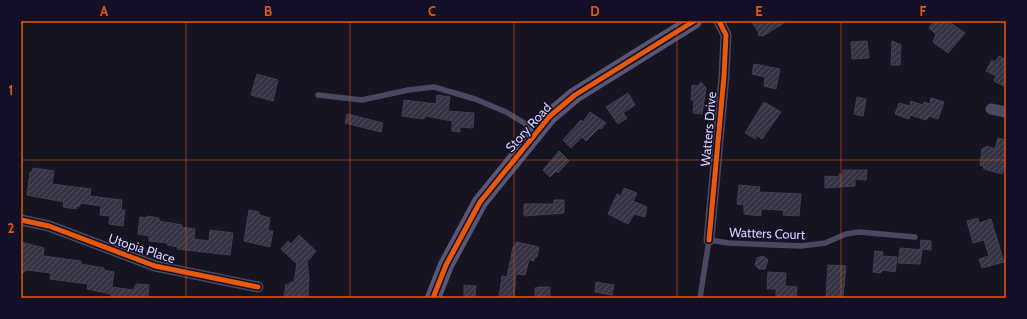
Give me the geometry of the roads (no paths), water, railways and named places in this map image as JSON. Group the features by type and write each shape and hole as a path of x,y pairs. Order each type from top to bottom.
{"street":[{"name":"Story Road","path":"433,298 446,265 480,202 537,130 550,116 575,95 694,21"},
{"name":"Watters Drive","path":"709,240 724,76 726,35 719,21"},
{"path":"991,109 1006,112"},
{"name":"Utopia Place","path":"21,220 49,226 155,266 258,287"}],"lane":[{"path":"318,95 362,100 408,90 434,87 475,99 506,112 537,130"},
{"name":"Watters Court","path":"709,240 730,243 801,246 825,243 846,234 859,232 915,237"},
{"name":"Watters Drive","path":"700,298 709,240"}]}
